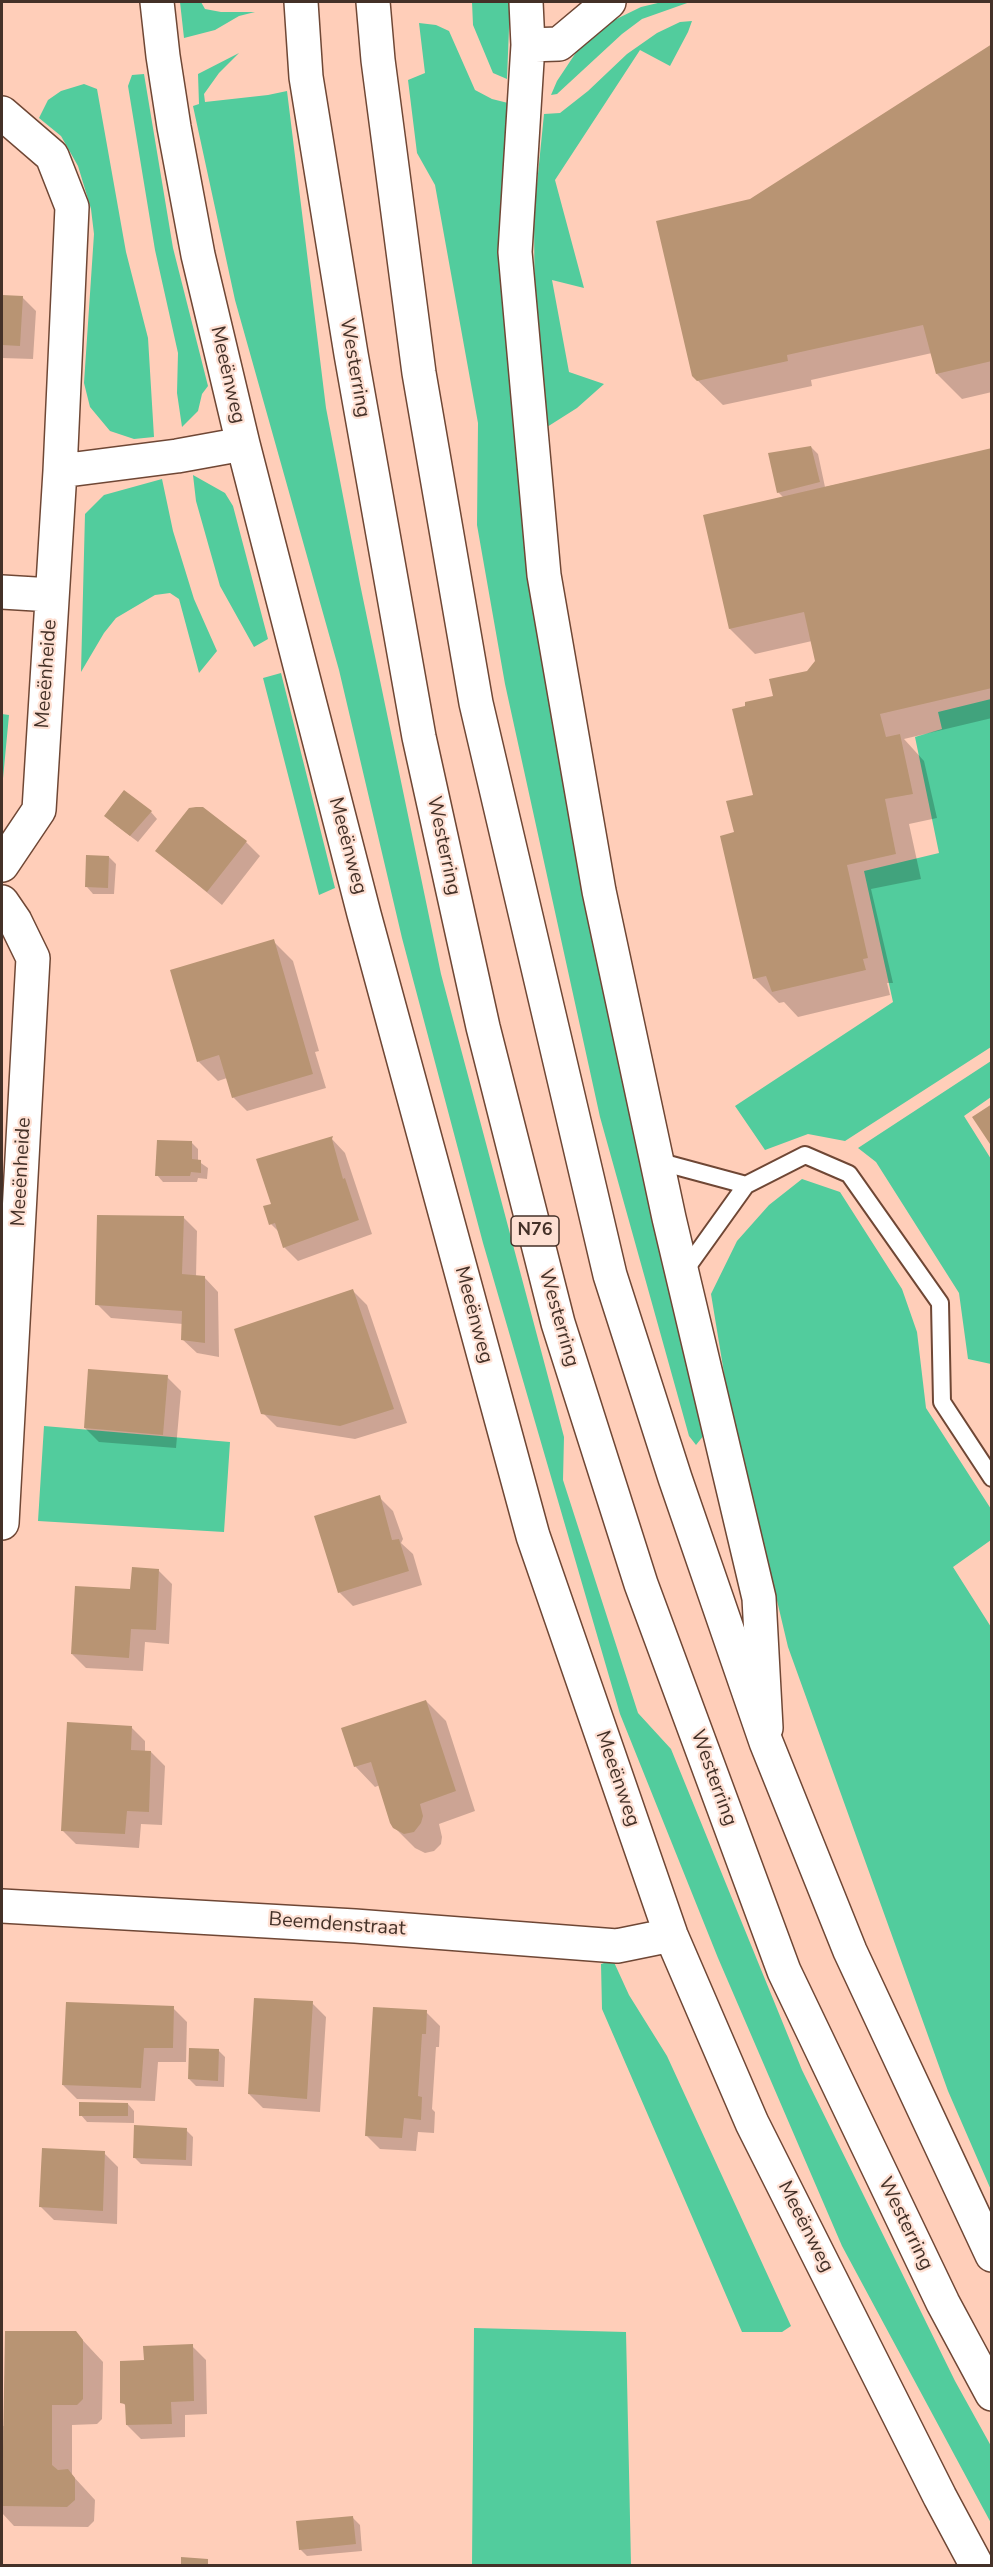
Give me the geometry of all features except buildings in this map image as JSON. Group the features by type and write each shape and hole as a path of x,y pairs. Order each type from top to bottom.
{"main road":[{"name":"Meeënweg","path":"157,2 166,80 196,243 243,444 364,915 534,1536 671,1935 752,2122 940,2497 977,2565"},
{"name":"Westerring","path":"301,2 306,77 347,331 419,736 483,1027 558,1323 641,1584 784,1971 943,2303 992,2394"},
{"path":"373,2 378,60 419,373 476,703 610,1275 675,1478 766,1742 850,1951 992,2255"},
{"path":"526,2 528,45 515,252 544,576 599,891 657,1161 759,1598 766,1742"},
{"path":"528,45 559,44 609,2"},
{"name":"Meeënheide","path":"2,865 39,810 60,471 72,207 52,156 5,115"},
{"path":"60,471 177,456 243,444"},
{"path":"2,592 52,595"},
{"name":"Meeënheide","path":"2,902 15,921 33,957 2,1523"},
{"name":"Beemdenstraat","path":"2,1906 355,1926 617,1946 671,1935"}],"lane":[{"path":"683,1274 746,1185 805,1155 849,1174 940,1303 942,1402 992,1478"},
{"path":"657,1161 746,1185"}],"green space":[{"path":"180,2 201,2 205,9 221,12 255,12 239,16 215,30 184,38"},
{"path":"472,2 510,2 507,79 493,73 473,25"},
{"path":"662,2 690,2 642,19 622,34 557,94 551,95 557,81 577,51 600,27 641,7"},
{"path":"692,21 670,66 640,50 555,180 584,288 552,280 569,372 604,384 577,408 547,427 535,355 534,214 544,114 560,113 588,91 627,54 657,33 680,22"},
{"path":"419,23 436,25 449,31 475,90 492,99 508,103 501,238 704,1435 696,1445 689,1436 600,1117 505,684 477,525 478,423 435,185 417,153 408,80 425,73"},
{"path":"239,53 219,73 204,94 205,102 287,91 326,408 360,584 441,974 564,1437 563,1480 638,1713 671,1749 802,2070 955,2381 991,2446 991,2523 842,2246 718,1958 620,1714 483,1243 402,938 339,670 235,300 193,106 199,104 198,74"},
{"path":"144,74 173,248 208,386 202,394 198,411 182,427 177,393 178,353 155,250 128,86 132,75"},
{"path":"84,84 97,89 126,252 148,338 154,437 134,439 110,431 90,407 84,383 94,234 91,209 78,166 61,136 39,118 48,100 61,91"},
{"path":"193,475 225,493 233,506 268,639 254,647 220,586 196,501"},
{"path":"162,479 173,531 194,599 217,651 199,673 179,599 170,593 155,595 116,618 104,633 81,672 85,514 104,495"},
{"path":"281,673 335,888 319,895 263,678"},
{"path":"991,699 991,1047 845,1141 808,1134 765,1150 735,1106 893,1002 864,871 939,853 915,737 942,729 938,712"},
{"path":"2,714 9,715 2,789"},
{"path":"991,1061 991,1097 964,1116 991,1159 991,1364 968,1359 959,1293 876,1162 858,1148"},
{"path":"802,1179 840,1192 902,1289 917,1332 926,1408 991,1509 991,1540 953,1567 991,1627 991,2190 948,2091 788,1647 726,1385 711,1294 737,1241 769,1205"},
{"path":"44,1426 230,1442 224,1532 38,1521"},
{"path":"613,1960 629,1995 667,2056 791,2326 782,2332 742,2332 602,2009 601,1964"},
{"path":"474,2328 626,2332 631,2565 472,2565"}]}
